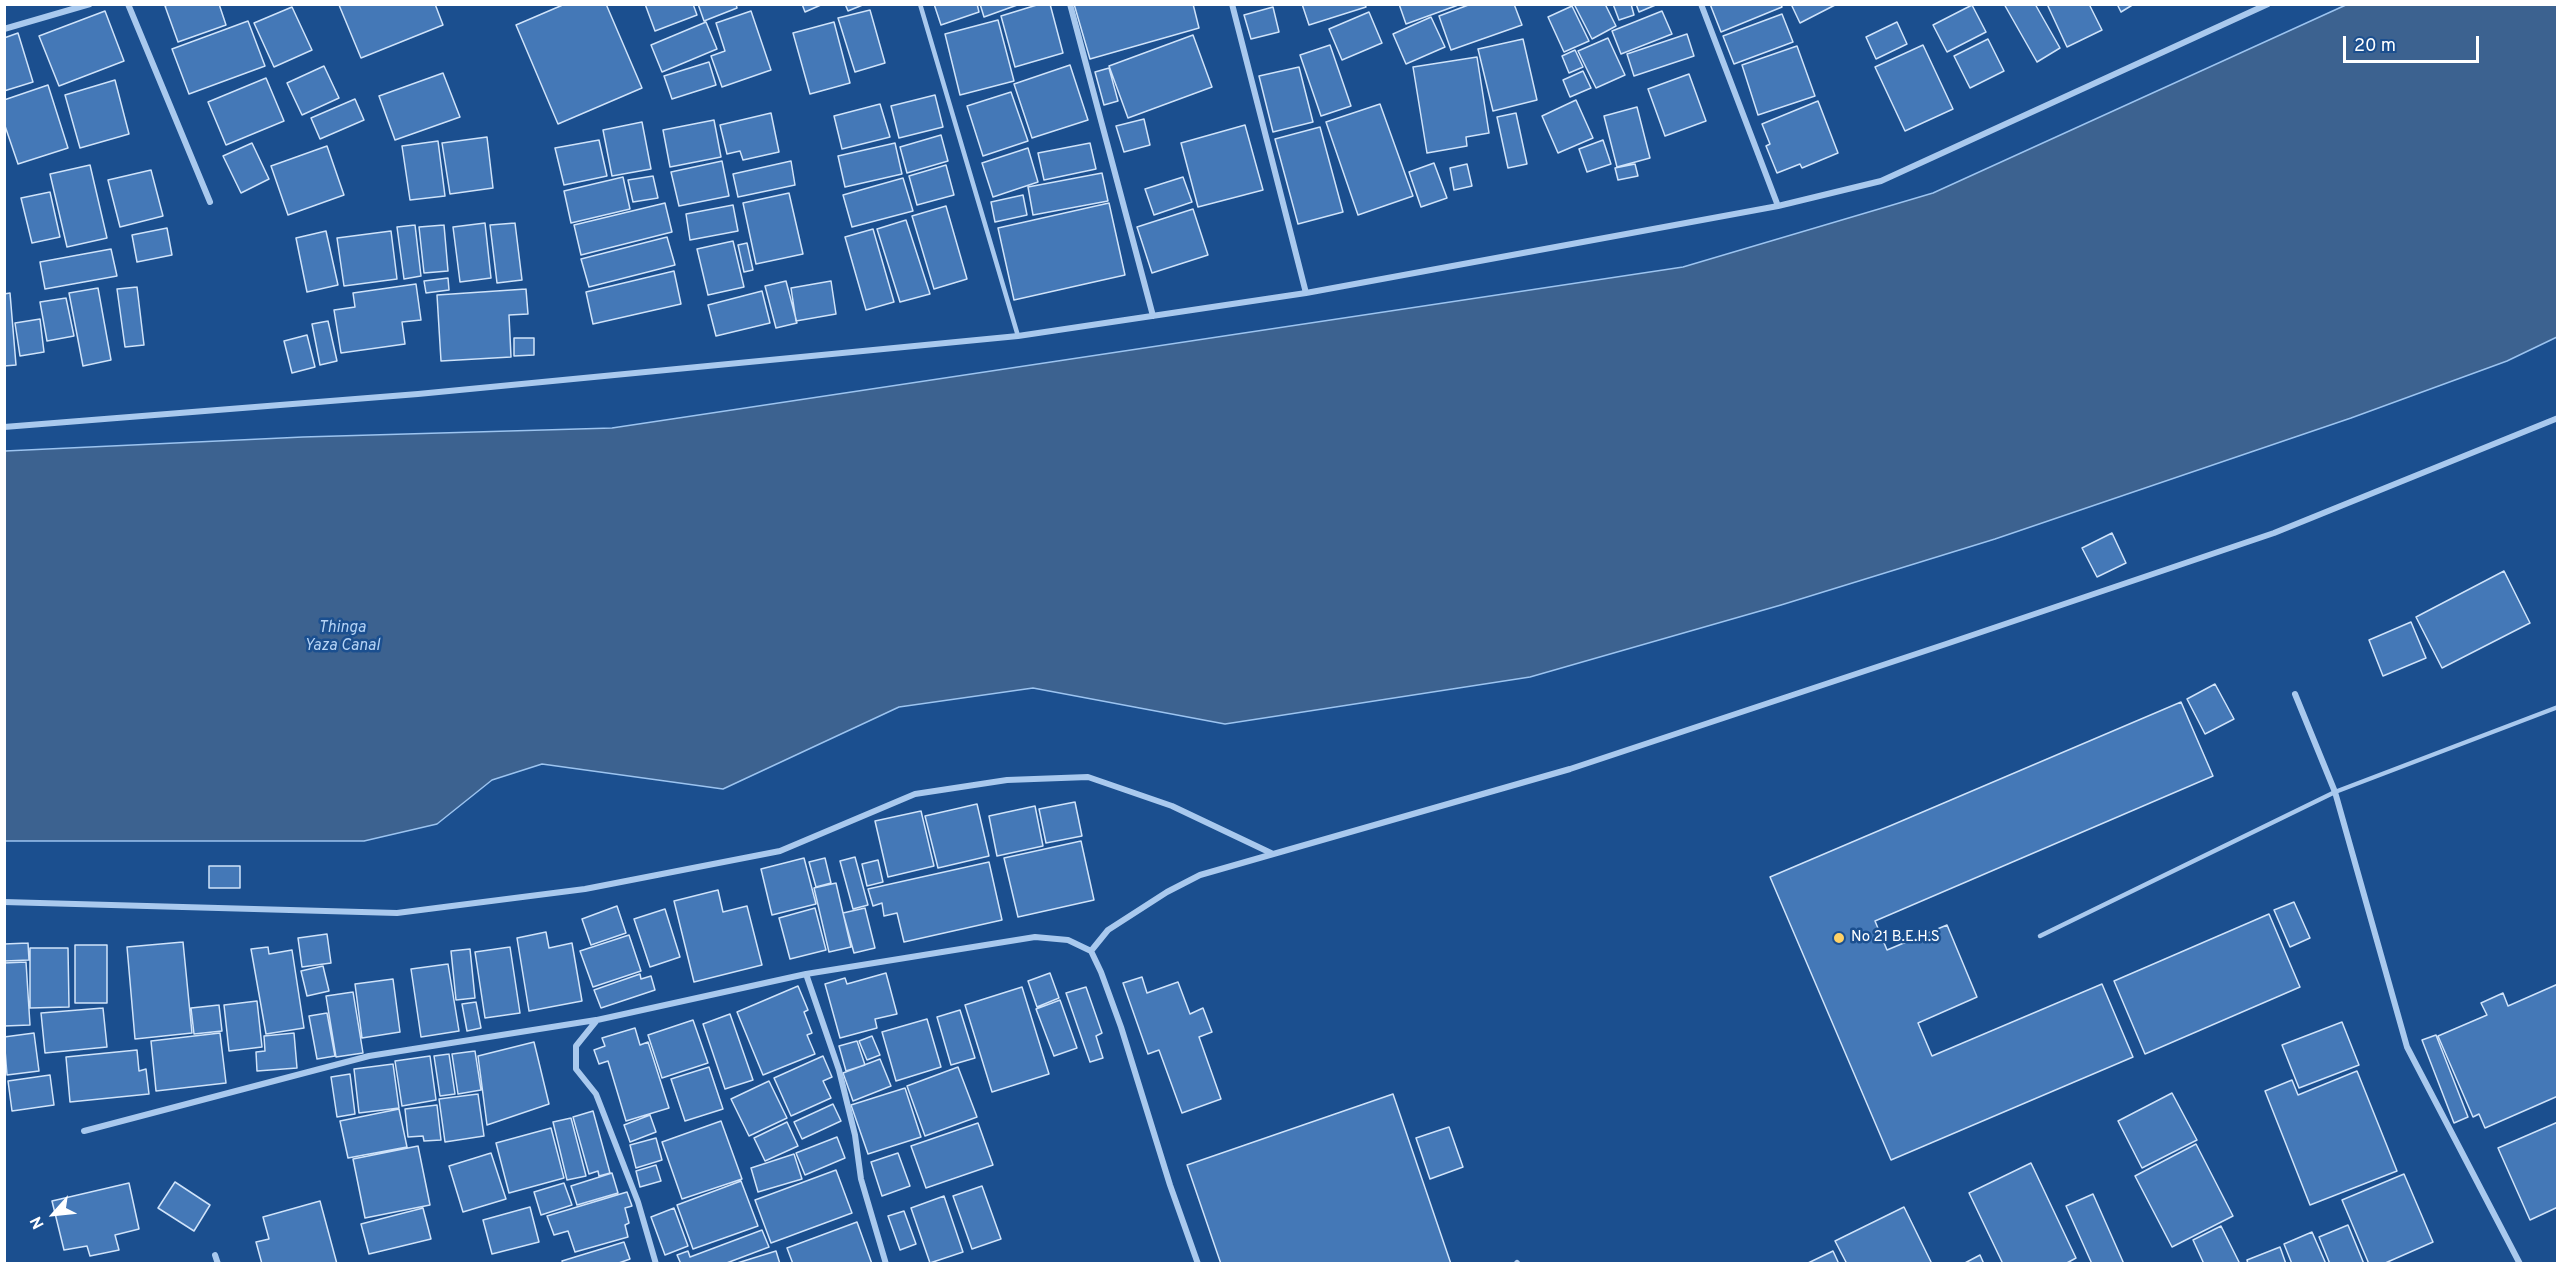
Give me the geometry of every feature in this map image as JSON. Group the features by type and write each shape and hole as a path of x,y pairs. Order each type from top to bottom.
{"street":[{"path":"4,28 90,4"},
{"path":"128,4 210,202"},
{"path":"1070,4 1153,316"},
{"path":"1232,4 1306,293"},
{"path":"1701,4 1778,206"},
{"path":"4,427 418,394 1018,336 1306,293 1778,206 1881,181 2268,4"},
{"path":"1091,951 1108,930 1167,892 1200,875 1270,853 1570,769 2036,614 2274,533 2558,418"},
{"path":"2295,694 2335,792 2407,1047 2520,1263"},
{"path":"4,902 409,912 585,889 780,851 915,794 1007,780 1088,777 1172,806 1270,853"},
{"path":"84,1131 369,1056 597,1020 806,974 1035,937 1068,940 1091,951 1101,972 1121,1027 1170,1185 1198,1263"},
{"path":"806,974 840,1070 855,1135 861,1179 886,1263"},
{"path":"597,1020 576,1046 576,1069 596,1094 638,1202 656,1263"},
{"path":"215,1255 218,1263"}],"lane":[{"path":"920,4 1018,336"},
{"path":"2040,936 2335,792 2558,707"}],"water":[{"name":"Thinga Yaza Canal","path":"2348,4 2557,5 2557,337 2507,361 2351,418 1995,539 1781,605 1530,677 1225,724 1033,688 899,707 723,789 542,764 492,780 437,824 364,841 5,841 5,451 303,437 612,428 1683,267 1933,193"}],"building":[{"path":"170,4 219,4 226,25 178,42 165,6"},
{"path":"435,4 443,25 361,58 339,5"},
{"path":"565,4 606,4 642,88 558,124 516,25"},
{"path":"645,4 693,4 697,15 655,31"},
{"path":"698,4 736,4 737,8 704,21"},
{"path":"802,4 823,4 805,12"},
{"path":"845,4 865,4 848,11"},
{"path":"934,4 977,4 979,12 941,25"},
{"path":"980,4 1020,4 984,17"},
{"path":"1040,4 1050,4 1063,53 1015,67 1001,16"},
{"path":"1074,4 1193,4 1199,28 1090,59"},
{"path":"1302,4 1365,4 1366,7 1309,25"},
{"path":"1399,4 1461,4 1406,24"},
{"path":"1471,4 1514,4 1522,25 1451,50 1439,16"},
{"path":"1574,4 1605,4 1616,26 1592,39"},
{"path":"1613,4 1631,4 1634,15 1619,20"},
{"path":"1636,4 1658,4 1639,12"},
{"path":"1710,4 1781,4 1782,7 1721,32"},
{"path":"1791,4 1837,4 1800,23"},
{"path":"2004,4 2035,4 2060,48 2037,62"},
{"path":"2047,4 2089,4 2102,30 2067,47"},
{"path":"2117,4 2134,4 2121,12"},
{"path":"1972,5 1986,32 1947,52 1933,25"},
{"path":"1572,6 1589,41 1564,52 1548,17"},
{"path":"292,7 312,50 274,67 254,23"},
{"path":"1273,7 1279,32 1251,39 1244,15"},
{"path":"870,10 885,63 855,72 838,18"},
{"path":"105,11 124,61 59,86 39,36"},
{"path":"751,11 771,70 722,87 711,56 725,51 716,23"},
{"path":"1662,11 1672,34 1621,54 1612,31"},
{"path":"1369,12 1382,43 1342,60 1329,29"},
{"path":"1782,14 1793,42 1734,64 1723,36"},
{"path":"1431,17 1445,47 1406,64 1393,34"},
{"path":"998,20 1014,81 960,95 945,34"},
{"path":"248,21 265,66 189,94 172,49"},
{"path":"706,22 717,49 662,72 651,45"},
{"path":"834,22 850,83 810,94 793,33"},
{"path":"1897,22 1907,44 1876,59 1866,37"},
{"path":"18,33 33,82 4,91 4,38"},
{"path":"1687,34 1694,56 1634,76 1627,54"},
{"path":"1193,35 1212,87 1128,118 1109,66"},
{"path":"1608,38 1625,75 1596,88 1578,51"},
{"path":"1523,39 1537,100 1493,111 1478,49"},
{"path":"1988,39 2004,71 1970,88 1954,56"},
{"path":"1330,45 1351,106 1321,116 1300,55"},
{"path":"1923,45 1953,109 1905,131 1875,67"},
{"path":"1797,46 1815,96 1758,115 1742,65"},
{"path":"1575,50 1583,67 1569,73 1562,56"},
{"path":"1477,57 1489,133 1466,137 1467,146 1427,153 1413,67"},
{"path":"709,62 716,85 672,99 664,76"},
{"path":"1070,65 1088,120 1032,138 1014,84"},
{"path":"324,66 339,98 302,115 287,83"},
{"path":"1299,67 1313,122 1273,132 1259,76"},
{"path":"1109,68 1118,101 1104,105 1095,72"},
{"path":"1583,71 1591,88 1570,97 1563,80"},
{"path":"443,73 460,117 395,140 379,96"},
{"path":"1689,74 1706,121 1665,136 1648,89"},
{"path":"266,78 284,121 226,145 208,102"},
{"path":"115,80 129,134 80,148 65,95"},
{"path":"48,85 68,148 18,164 4,123 4,100"},
{"path":"1011,92 1028,141 983,156 967,106"},
{"path":"935,95 943,127 899,138 891,106"},
{"path":"355,99 364,120 320,139 311,118"},
{"path":"1576,100 1593,138 1558,153 1542,116"},
{"path":"1818,101 1838,153 1802,168 1800,164 1777,173 1766,146 1770,144 1762,124"},
{"path":"880,104 890,137 842,149 834,116"},
{"path":"1380,104 1413,196 1358,215 1326,122"},
{"path":"1637,107 1650,158 1617,167 1604,116"},
{"path":"771,113 779,152 743,160 740,151 727,154 720,125"},
{"path":"1516,113 1527,164 1508,168 1497,117"},
{"path":"1144,119 1150,145 1124,152 1116,126"},
{"path":"714,120 721,157 670,167 663,130"},
{"path":"642,122 651,169 612,176 603,130"},
{"path":"1245,125 1263,190 1198,207 1181,143"},
{"path":"1320,127 1343,212 1298,224 1275,139"},
{"path":"941,135 948,161 907,173 900,147"},
{"path":"487,137 493,188 450,194 442,143"},
{"path":"599,140 607,176 564,185 555,148"},
{"path":"1603,140 1611,164 1587,172 1579,149"},
{"path":"438,141 445,196 410,200 402,146"},
{"path":"252,143 269,179 241,193 223,156"},
{"path":"895,143 902,174 845,187 838,156"},
{"path":"1090,143 1096,169 1044,180 1038,153"},
{"path":"327,146 344,195 288,215 271,166"},
{"path":"1028,148 1038,182 993,197 982,163"},
{"path":"722,161 729,196 679,206 671,172"},
{"path":"791,161 795,185 738,197 733,174"},
{"path":"1434,163 1447,198 1421,207 1409,172"},
{"path":"1467,164 1472,186 1454,190 1450,168"},
{"path":"1635,164 1638,176 1618,180 1615,168"},
{"path":"90,165 107,238 67,247 50,174"},
{"path":"946,165 954,195 917,205 909,176"},
{"path":"151,170 163,216 120,227 108,180"},
{"path":"1102,173 1108,201 1033,215 1028,187"},
{"path":"653,176 658,198 633,202 628,180"},
{"path":"623,177 630,209 571,223 564,191"},
{"path":"1183,177 1192,202 1154,215 1145,189"},
{"path":"903,178 913,211 852,227 843,195"},
{"path":"50,192 60,237 32,243 21,198"},
{"path":"789,193 803,254 756,264 743,203"},
{"path":"1023,195 1027,215 995,222 991,202"},
{"path":"665,203 672,232 581,255 574,225"},
{"path":"1109,203 1125,275 1014,300 998,228"},
{"path":"733,205 738,231 690,240 686,214"},
{"path":"946,206 967,279 934,289 912,216"},
{"path":"1193,209 1208,255 1152,273 1137,227"},
{"path":"906,220 930,294 900,302 877,229"},
{"path":"485,223 491,278 460,282 453,227"},
{"path":"515,223 522,280 497,283 490,225"},
{"path":"415,225 421,276 404,279 397,227"},
{"path":"444,225 448,271 424,273 419,227"},
{"path":"167,228 172,255 137,262 132,235"},
{"path":"873,229 894,302 866,310 845,237"},
{"path":"326,231 338,285 307,292 296,238"},
{"path":"391,231 397,279 344,286 337,238"},
{"path":"667,237 675,265 589,287 581,259"},
{"path":"733,241 744,287 708,295 697,249"},
{"path":"747,243 753,270 744,272 738,245"},
{"path":"111,249 117,276 45,289 40,262"},
{"path":"674,271 681,304 593,324 586,292"},
{"path":"448,278 449,290 426,293 424,281"},
{"path":"786,281 797,323 776,328 765,286"},
{"path":"831,281 836,314 796,321 791,288"},
{"path":"416,284 421,320 402,322 405,344 341,353 334,310 355,307 353,293"},
{"path":"137,287 144,345 125,347 117,289"},
{"path":"98,288 111,360 83,366 69,293"},
{"path":"526,289 528,314 509,315 511,357 441,361 437,295"},
{"path":"762,291 770,323 716,336 708,305"},
{"path":"10,293 16,365 4,366 4,294"},
{"path":"66,298 74,336 47,341 40,302"},
{"path":"40,319 44,352 20,356 15,323"},
{"path":"328,321 337,361 320,365 312,324"},
{"path":"307,335 315,367 292,373 284,341"},
{"path":"514,338 534,338 534,355 514,356"},
{"path":"2112,533 2126,563 2097,577 2082,548"},
{"path":"2504,571 2530,623 2442,668 2416,617"},
{"path":"2411,622 2426,658 2383,676 2369,640"},
{"path":"2215,684 2234,719 2205,734 2187,699"},
{"name":"No 21 B.E.H.S","path":"2181,702 2213,776 1875,921 1887,950 1947,925 1977,997 1918,1023 1932,1056 2102,984 2133,1057 1891,1160 1770,877"},
{"path":"1075,802 1082,836 1046,843 1039,809"},
{"path":"977,804 989,856 938,868 925,816"},
{"path":"1035,806 1043,846 997,856 989,816"},
{"path":"921,811 934,866 888,877 875,821"},
{"path":"1081,841 1094,900 1018,917 1004,858"},
{"path":"855,857 868,905 853,909 840,861"},
{"path":"804,858 816,904 772,915 761,869"},
{"path":"825,858 831,883 816,887 809,862"},
{"path":"878,860 883,882 867,886 862,864"},
{"path":"989,862 1002,920 904,942 897,913 884,916 882,903 873,906 868,889"},
{"path":"209,866 240,866 240,888 209,888"},
{"path":"836,883 851,947 829,952 814,888"},
{"path":"718,890 723,912 747,906 762,965 694,982 674,901"},
{"path":"2294,902 2310,938 2290,947 2274,910"},
{"path":"617,906 626,933 591,945 582,919"},
{"path":"815,908 826,950 790,959 779,918"},
{"path":"865,908 875,948 854,953 843,913"},
{"path":"665,909 680,957 650,967 634,919"},
{"path":"2269,914 2300,987 2145,1054 2114,981"},
{"path":"546,932 549,948 572,943 582,1001 529,1011 517,938"},
{"path":"327,934 331,963 302,967 298,938"},
{"path":"629,935 641,971 593,987 580,951"},
{"path":"183,942 192,1033 135,1039 127,947"},
{"path":"28,943 29,960 5,961 4,944"},
{"path":"75,945 107,945 107,1003 75,1003"},
{"path":"268,947 269,954 292,950 304,1028 266,1034 251,949"},
{"path":"510,947 520,1013 485,1018 475,952"},
{"path":"30,948 68,948 69,1007 30,1008"},
{"path":"470,949 475,998 456,1000 451,951"},
{"path":"26,962 30,1025 4,1026 4,963"},
{"path":"448,964 459,1031 421,1037 411,969"},
{"path":"323,966 329,991 307,996 301,971"},
{"path":"886,973 897,1014 875,1019 877,1028 840,1038 825,984 845,978 847,984"},
{"path":"1050,973 1059,998 1037,1007 1028,981"},
{"path":"640,974 641,979 651,976 655,990 601,1008 594,990"},
{"path":"1142,977 1147,993 1178,982 1190,1014 1203,1008 1212,1032 1199,1037 1221,1099 1182,1113 1159,1050 1148,1054 1123,983"},
{"path":"393,979 400,1032 362,1038 355,984"},
{"path":"2558,984 2558,1096 2485,1128 2479,1114 2473,1117 2438,1036 2487,1015 2481,1003 2503,993 2508,1006"},
{"path":"798,986 808,1010 804,1012 812,1033 807,1035 815,1054 763,1075 737,1012"},
{"path":"1022,987 1049,1074 992,1092 965,1005"},
{"path":"1086,987 1102,1033 1096,1036 1103,1058 1090,1062 1066,993"},
{"path":"353,992 363,1053 336,1057 326,996"},
{"path":"1060,1000 1077,1048 1054,1056 1036,1009"},
{"path":"257,1001 262,1047 229,1051 224,1005"},
{"path":"476,1002 481,1028 467,1031 462,1004"},
{"path":"219,1005 222,1031 194,1034 191,1008"},
{"path":"103,1008 107,1047 45,1053 41,1013"},
{"path":"960,1010 975,1058 951,1065 937,1017"},
{"path":"327,1013 335,1056 317,1059 309,1016"},
{"path":"730,1014 753,1080 725,1089 703,1024"},
{"path":"927,1019 941,1067 896,1081 882,1032"},
{"path":"693,1020 708,1063 662,1078 648,1035"},
{"path":"2342,1022 2359,1065 2299,1088 2282,1045"},
{"path":"635,1028 640,1045 648,1042 669,1108 626,1121 608,1061 599,1064 594,1050 605,1046 602,1038"},
{"path":"34,1033 39,1071 7,1075 4,1037"},
{"path":"220,1033 226,1083 156,1091 151,1041"},
{"path":"294,1033 297,1068 257,1071 256,1052 265,1051 264,1036"},
{"path":"2436,1035 2468,1117 2454,1123 2422,1040"},
{"path":"872,1036 880,1055 867,1060 859,1041"},
{"path":"857,1041 865,1065 846,1071 839,1046"},
{"path":"534,1042 549,1104 487,1125 478,1056"},
{"path":"137,1050 139,1071 146,1069 149,1094 70,1102 66,1057"},
{"path":"475,1051 481,1090 458,1094 452,1054"},
{"path":"449,1054 455,1094 440,1096 434,1056"},
{"path":"430,1056 436,1100 402,1106 395,1061"},
{"path":"823,1056 832,1077 823,1081 831,1098 791,1116 774,1078"},
{"path":"880,1059 891,1086 853,1101 843,1073"},
{"path":"393,1064 399,1108 359,1113 354,1069"},
{"path":"709,1067 723,1109 685,1121 671,1079"},
{"path":"958,1067 977,1117 925,1136 907,1086"},
{"path":"2357,1071 2397,1171 2310,1205 2265,1091 2292,1080 2298,1095"},
{"path":"350,1074 355,1114 337,1117 331,1077"},
{"path":"50,1075 54,1105 12,1111 8,1081"},
{"path":"769,1081 787,1118 749,1136 731,1099"},
{"path":"905,1088 921,1137 868,1154 851,1105"},
{"path":"2172,1093 2197,1140 2142,1168 2118,1121"},
{"path":"478,1094 484,1136 445,1142 439,1099"},
{"path":"1393,1094 1451,1264 1221,1264 1187,1165"},
{"path":"833,1104 841,1121 802,1139 794,1122"},
{"path":"437,1105 441,1140 424,1141 423,1136 408,1137 405,1109"},
{"path":"399,1109 407,1147 348,1158 340,1121"},
{"path":"593,1111 610,1173 599,1176 598,1171 589,1174 573,1117"},
{"path":"650,1115 656,1132 630,1142 624,1125"},
{"path":"571,1118 586,1176 567,1180 553,1122"},
{"path":"721,1121 742,1179 682,1199 662,1142"},
{"path":"787,1122 798,1146 765,1161 754,1138"},
{"path":"2558,1122 2558,1207 2530,1220 2498,1148"},
{"path":"978,1123 993,1165 926,1188 911,1146"},
{"path":"1449,1127 1463,1167 1430,1179 1416,1138"},
{"path":"551,1128 564,1178 509,1193 496,1143"},
{"path":"837,1137 845,1158 805,1175 796,1153"},
{"path":"656,1138 662,1160 636,1168 630,1145"},
{"path":"2196,1144 2233,1216 2172,1247 2135,1176"},
{"path":"418,1146 430,1205 365,1218 353,1159"},
{"path":"491,1153 506,1199 463,1212 449,1166"},
{"path":"898,1153 910,1186 882,1196 871,1162"},
{"path":"794,1154 802,1179 758,1192 751,1168"},
{"path":"2031,1163 2076,1258 2065,1264 2003,1264 1969,1193"},
{"path":"656,1165 661,1181 640,1187 636,1171"},
{"path":"836,1170 852,1213 771,1243 755,1200"},
{"path":"612,1173 618,1193 577,1205 571,1186"},
{"path":"2404,1174 2433,1242 2383,1264 2369,1264 2342,1200"},
{"path":"741,1181 758,1226 693,1249 677,1205"},
{"path":"175,1182 210,1205 194,1231 158,1208"},
{"path":"129,1183 139,1229 115,1235 119,1250 90,1256 87,1246 64,1250 52,1201"},
{"path":"564,1183 572,1205 541,1215 534,1192"},
{"path":"982,1186 1001,1239 972,1249 953,1196"},
{"path":"627,1192 632,1206 625,1208 629,1223 625,1225 628,1237 575,1252 568,1231 554,1235 547,1216"},
{"path":"2093,1194 2124,1264 2092,1264 2066,1206"},
{"path":"944,1196 963,1252 930,1263 911,1208"},
{"path":"320,1201 337,1264 262,1264 256,1242 269,1239 263,1217"},
{"path":"530,1207 539,1242 492,1254 483,1220"},
{"path":"1904,1207 1932,1264 1847,1264 1835,1241"},
{"path":"423,1208 431,1239 369,1254 361,1224"},
{"path":"674,1208 688,1246 665,1255 651,1217"},
{"path":"904,1211 916,1244 900,1250 888,1216"},
{"path":"857,1222 872,1264 793,1264 787,1248"},
{"path":"2348,1225 2364,1264 2330,1264 2319,1237"},
{"path":"2221,1226 2240,1264 2204,1264 2193,1240"},
{"path":"762,1230 769,1247 724,1264 681,1264 677,1255 688,1251 690,1257"},
{"path":"2312,1232 2326,1264 2292,1264 2284,1244"},
{"path":"624,1242 630,1259 616,1264 563,1264 562,1261"},
{"path":"2280,1247 2286,1264 2248,1264 2247,1260"},
{"path":"776,1251 780,1264 734,1264"},
{"path":"1833,1251 1839,1264 1806,1264"},
{"path":"1980,1255 1984,1264 1963,1264"}],"place":[{"name":"No 21 B.E.H.S","path":"1839,938"}]}
